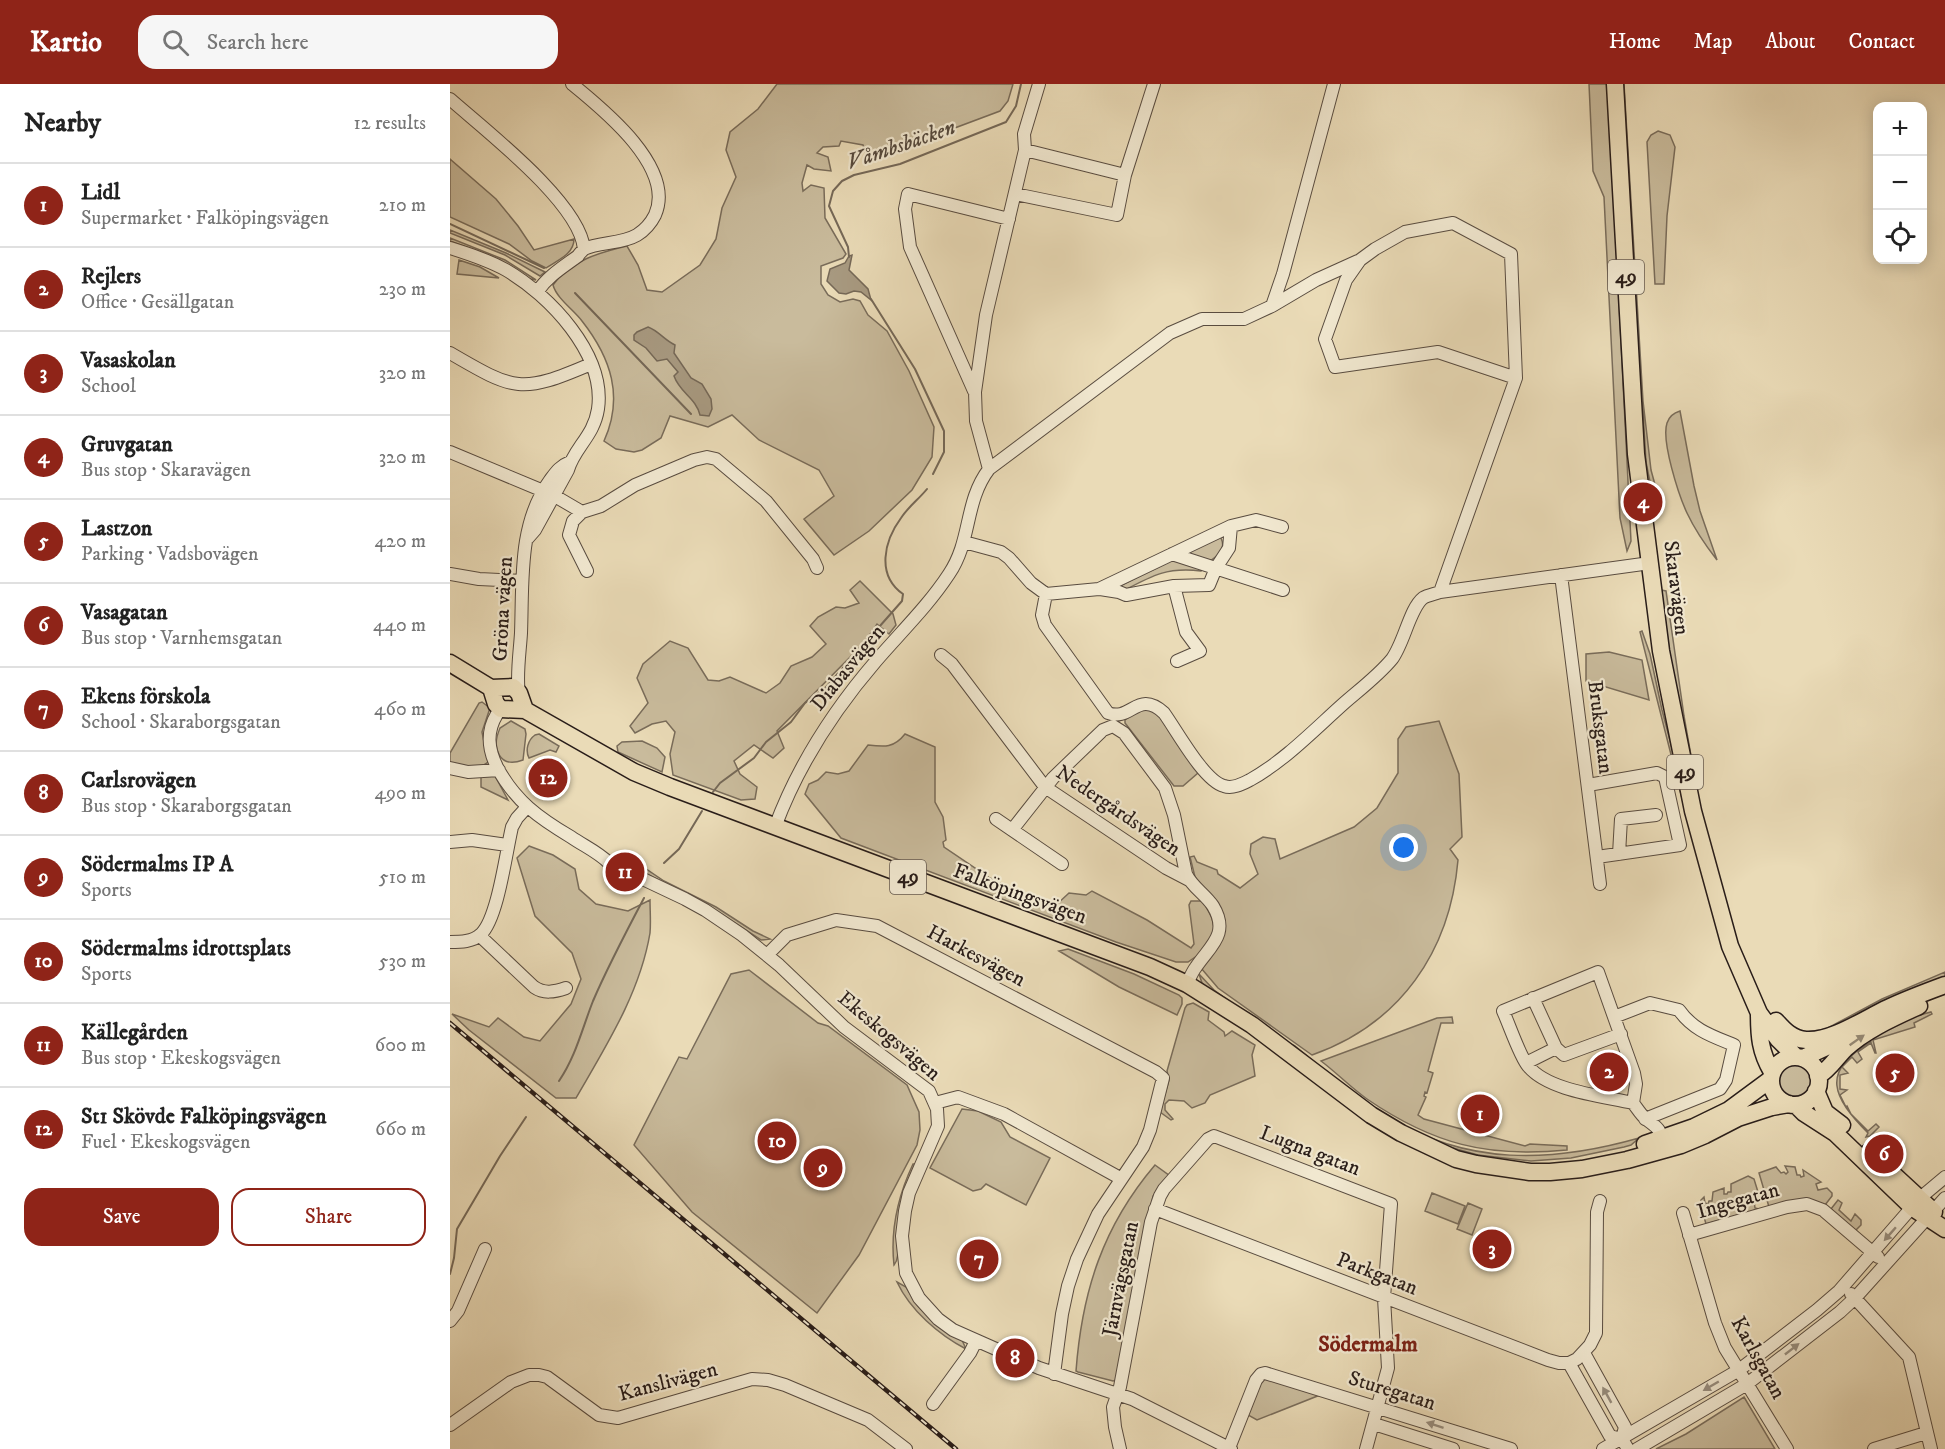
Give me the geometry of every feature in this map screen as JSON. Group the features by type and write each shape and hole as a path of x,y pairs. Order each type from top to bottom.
{"main road":[{"name":"Skaravägen","path":"1615,84 1636,454 1661,651 1693,811 1730,946 1766,1036 1773,1072"},
{"name":"Falköpingsvägen","path":"450,663 507,699 634,772 1150,967 1187,984 1252,1025 1371,1115 1401,1133 1456,1159 1530,1172 1582,1169 1657,1144 1729,1110 1773,1072"},
{"path":"1759,1020 1775,1019 1785,1032 1802,1040 1814,1040 1845,1030 1890,1007 1945,985"},
{"path":"1945,995 1904,1013 1859,1038 1845,1049 1818,1084 1829,1096 1838,1121 1923,1209 1945,1222"},
{"name":"Skaravägen","path":"1759,1020 1800,1058"},
{"path":"1800,1058 1834,1044 1845,1030"},
{"name":"49","path":"1800,1058 1813,1065 1818,1084 1808,1101 1787,1102 1773,1091 1773,1072 1782,1060 1800,1058"},
{"name":"Falköpingsvägen","path":"1657,1144 1706,1135 1738,1118 1787,1102"},
{"path":"1787,1102 1835,1133 1945,1229"}],"street":[{"path":"537,292 562,266 584,249 634,237 643,231 652,221 658,207 660,193 656,180 631,139 604,110 572,84"},
{"path":"1039,84 1024,134 1025,150 986,315 975,392 976,421 989,469 1170,333 1202,319 1244,319 1272,306 1316,280 1360,260 1405,232 1453,223 1511,254 1516,378 1440,592"},
{"path":"1015,194 1117,215 1125,175 1154,84"},
{"path":"1272,306 1283,274 1334,84"},
{"path":"450,99 548,187 570,219 581,238 584,249"},
{"path":"1025,150 1125,175"},
{"path":"975,392 910,247 905,208 908,194 1009,219"},
{"name":"Gröna vägen","path":"450,248 504,269 537,292 564,319 583,346 597,377 596,416 585,441 570,462 568,470 548,493 535,530 528,538 522,581 520,668 507,699"},
{"path":"1360,260 1346,280 1325,339 1335,367 1438,352 1516,378"},
{"path":"450,353 487,375 507,383 525,386 549,381 591,364"},
{"path":"450,452 548,493 582,512"},
{"path":"587,571 569,535 573,521 582,512 601,506 635,485 694,460 707,457 716,459 766,501 813,559 817,568"},
{"name":"Diabasvägen","path":"775,827 806,757 822,732 875,662 916,617 951,572 964,542 972,499 980,480 989,469"},
{"path":"1099,589 1231,526 1256,520 1282,527"},
{"path":"964,542 1001,552 1031,584 1046,594 1099,589 1126,595 1174,586 1209,585 1216,568 1229,548 1231,526"},
{"path":"1172,554 1283,590"},
{"path":"1012,830 1045,787 1102,730 1119,715 1147,703 1156,706 1164,713 1214,781 1226,787 1241,784 1261,773 1377,674 1398,650 1418,605 1424,598 1440,592 1650,563"},
{"path":"450,574 478,579 522,581"},
{"name":"Bruksgatan","path":"1561,575 1600,884"},
{"path":"1174,586 1186,632 1200,651 1177,661"},
{"path":"1046,594 1042,615 1045,625 1165,788 1174,815 1186,874 1213,906 1219,932 1215,945 1195,968 1187,984"},
{"name":"Nedergårdsvägen","path":"940,655 952,664 1045,787 1166,868 1189,880"},
{"name":"Ekeskogsvägen","path":"507,699 490,731 489,740 494,760 509,788 527,807 552,826 601,855 612,858 647,876 650,881 705,910 767,955 844,1027 918,1081 929,1091 935,1103 958,1097 1004,1114 1120,1178"},
{"path":"450,768 468,772 499,770"},
{"path":"1588,785 1657,773 1665,777 1680,845 1597,857"},
{"path":"450,942 480,936 493,914 514,822 527,807"},
{"path":"1618,854 1621,819 1656,815"},
{"path":"996,819 1025,841 1062,864"},
{"path":"450,842 472,840 507,845"},
{"name":"Harkesvägen","path":"767,955 787,935 836,920 877,926 1156,1071 1163,1078 1150,1130 1143,1147 1120,1178"},
{"path":"480,936 541,992 566,988"},
{"path":"1633,1103 1636,1084 1634,1072 1598,972 1503,1011 1526,1063 1536,1072 1562,1087 1593,1096 1633,1103 1645,1119 1656,1125 1657,1144"},
{"path":"1533,998 1556,1048 1564,1055 1621,1034"},
{"path":"1614,1017 1650,1003 1679,1010 1687,1022 1703,1032 1734,1045 1726,1080 1720,1089 1645,1119"},
{"path":"1526,1063 1556,1048"},
{"path":"935,1103 939,1117 938,1126 915,1178 902,1226 903,1260 906,1273 912,1287 928,1309 953,1330 976,1341 1054,1374 1158,1411 1230,1448"},
{"name":"Lugna gatan","path":"1214,1136 1391,1204 1384,1298"},
{"name":"Järnvägsgatan","path":"1120,1449 1113,1407 1118,1395 1155,1209 1164,1189 1208,1139 1214,1136"},
{"path":"1637,1449 1748,1384 1855,1298 1886,1263 1945,1177"},
{"path":"1054,1374 1062,1314 1077,1259 1098,1214 1120,1178"},
{"path":"1603,1449 1625,1444 1739,1370 1817,1310 1844,1286 1873,1253 1923,1209 1945,1198"},
{"path":"1600,1201 1597,1212 1596,1333 1584,1353 1569,1363 1610,1436 1625,1444"},
{"name":"Ingegatan","path":"1689,1235 1787,1207 1807,1204 1823,1210 1886,1263"},
{"name":"Parkgatan","path":"1155,1209 1548,1360 1569,1363"},
{"name":"Karlsgatan","path":"1683,1213 1715,1323 1725,1348 1786,1449"},
{"path":"450,1321 458,1311 484,1249"},
{"path":"1844,1286 1909,1357 1930,1449"},
{"path":"1366,1449 1388,1368 1384,1298"},
{"path":"933,1404 970,1353 976,1341"},
{"path":"1584,1353 1625,1427 1625,1444"},
{"name":"Sturegatan","path":"1230,1448 1256,1380 1261,1374 1269,1373 1510,1449"},
{"name":"Kanslivägen","path":"450,1425 511,1382 530,1375 547,1377 599,1415 618,1418 752,1379 768,1380 785,1385 868,1420 906,1449"},
{"name":"Sturegatan","path":"1374,1424 1454,1449"},
{"path":"1874,1449 1926,1434"}],"shaded area":[{"path":"777,84 1013,84 1008,101 1000,111 896,150 869,163 863,145 841,141 839,146 823,147 817,153 828,157 831,171 814,169 807,165 802,183 803,191 811,185 824,188 825,218 846,254 843,258 821,266 821,284 828,295 840,302 853,299 860,301 868,315 887,331 909,371 934,427 932,457 912,490 869,531 834,555 804,519 834,496 819,470 759,440 732,415 708,427 670,416 661,438 642,450 634,452 616,449 604,441 613,409 611,378 607,364 592,335 558,295 553,285 568,270 586,259 627,246 638,265 647,290 662,292 700,265 716,239 722,208 736,177 726,150 730,132 758,109"},
{"path":"1589,84 1607,84 1609,104 1631,541 1627,551 1620,518 1604,197 1593,171"},
{"path":"1624,84 1643,401 1651,470 1657,492 1652,492 1646,462"},
{"path":"1658,131 1670,135 1675,147 1667,216 1664,284 1655,284 1647,142 1651,135"},
{"path":"450,159 496,199 534,250 574,239 571,249 565,256 546,268 509,244 450,217"},
{"path":"450,230 545,272 540,276 505,255 450,233"},
{"path":"450,238 505,260 536,280 530,279 487,255 450,241"},
{"path":"852,255 849,270 868,289 871,300 861,292 839,293 827,281 830,269 845,263"},
{"path":"459,260 480,267 499,278 457,274"},
{"path":"648,327 675,345 674,353 691,378 702,384 711,399 712,409 709,416 700,415 695,404 677,382 674,376 678,372 667,359 657,361 646,348 634,340 637,332"},
{"path":"1680,411 1700,511 1717,560 1687,513 1672,468 1666,442 1667,423 1675,413"},
{"path":"1218,536 1221,538 1222,549 1210,561 1184,554"},
{"path":"1172,560 1201,569 1201,571 1170,571 1153,576 1125,590 1120,586"},
{"path":"860,581 893,614 896,625 889,634 877,624 864,643 777,731 784,748 773,758 754,745 734,761 740,774 757,787 755,799 741,800 673,775 670,754 675,732 666,721 652,724 635,733 630,726 648,703 637,678 643,664 670,641 688,648 708,680 719,681 730,677 766,693 780,683 791,666 812,657 826,644 810,626 818,617 836,607 845,608 859,603 850,590"},
{"path":"1661,590 1666,591 1696,784 1672,669"},
{"path":"1642,631 1650,654 1689,813 1686,814 1640,632"},
{"path":"1609,652 1642,660 1649,700 1586,681 1586,654"},
{"path":"482,702 490,708 482,732 488,762 475,768 450,765 450,753 479,703"},
{"path":"1140,710 1156,711 1197,769 1198,773 1183,786 1174,786 1125,723 1125,720"},
{"path":"511,721 525,729 526,734 523,760 515,762 508,762 499,755 496,743 500,728"},
{"path":"1439,721 1459,774 1462,837 1450,849 1458,860 1453,894 1444,925 1431,954 1415,980 1395,1004 1371,1024 1343,1041 1312,1055 1218,988 1201,968 1217,948 1209,895 1195,877 1190,857 1194,856 1197,862 1217,870 1218,874 1240,888 1258,874 1250,854 1251,844 1263,837 1275,839 1280,859 1354,827 1377,808 1398,773 1398,739 1406,727"},
{"path":"539,734 559,746 556,752 550,750 529,758 527,749 529,742"},
{"path":"905,734 935,747 935,802 943,817 946,840 943,842 944,847 990,878 1024,896 1055,906 1069,893 1086,895 1092,891 1147,920 1191,948 1194,944 1189,905 1191,901 1203,901 1214,926 1212,940 1201,953 1188,962 1176,962 1116,942 841,838 805,794 809,784 818,780 826,772 838,774 849,771 868,745 889,746"},
{"path":"642,741 657,748 665,757 662,772 618,752 617,746 622,742"},
{"path":"481,776 495,776 508,800 481,787"},
{"path":"529,846 553,855 575,869 579,889 596,904 628,911 650,900 650,933 638,977 599,1059 576,1098 556,1098 452,1014 489,1027 498,1018 524,1037 540,1041 571,1004 581,979 572,953 535,916 517,858"},
{"path":"636,862 664,881 716,907 770,939 761,940 715,910 634,867"},
{"path":"1068,949 1134,974 1179,995 1182,998 1182,1004 1177,1015 1119,987 1059,951"},
{"path":"749,970 818,1023 828,1026 907,1085 919,1112 920,1130 917,1145 859,1255 817,1313 692,1212 634,1145 679,1057 687,1059 731,974"},
{"path":"1945,972 1945,979 1837,1028 1814,1036 1807,1032 1826,1029 1882,999"},
{"path":"1199,974 1214,990 1282,1040 1295,1046 1374,1108 1417,1132 1447,1144 1478,1152 1542,1155 1574,1152 1639,1138 1631,1145 1624,1147 1571,1158 1531,1161 1478,1155 1439,1144 1404,1128 1363,1103 1294,1049 1279,1041 1206,987"},
{"path":"1193,1003 1209,1012 1208,1020 1224,1032 1225,1036 1232,1031 1255,1045 1252,1055 1255,1076 1210,1095 1205,1103 1192,1108 1184,1101 1169,1100 1165,1104 1165,1110 1173,1119 1171,1120 1160,1112 1169,1080 1167,1071 1185,1008"},
{"path":"1931,1012 1932,1014 1914,1023 1915,1027 1873,1040 1876,1053 1871,1043 1858,1052 1862,1059 1857,1063 1852,1057 1842,1066 1855,1053 1871,1042 1869,1038 1912,1017"},
{"path":"1452,1017 1453,1023 1441,1023 1428,1071 1433,1073 1418,1115 1424,1119 1525,1146 1530,1144 1567,1146 1567,1150 1511,1152 1486,1149 1438,1137 1415,1127 1367,1099 1321,1061 1437,1018"},
{"path":"1795,1064 1806,1069 1811,1080 1806,1091 1795,1096 1784,1091 1779,1080 1784,1069"},
{"path":"1842,1067 1848,1073 1840,1075 1840,1089 1847,1090 1840,1095 1851,1114 1846,1108 1840,1096 1837,1085 1838,1074"},
{"path":"962,1109 978,1111 1001,1122 1010,1137 1050,1158 1026,1205 986,1184 981,1189 973,1191 930,1168"},
{"path":"1851,1114 1868,1131 1876,1124 1879,1127 1866,1137 1868,1133"},
{"path":"913,1164 915,1164 904,1191 900,1209 897,1228 898,1256 894,1265 893,1239 896,1213"},
{"path":"1155,1165 1170,1176 1153,1196 1117,1380 1078,1372 1076,1371 1079,1342 1084,1314 1098,1261 1122,1212"},
{"path":"1785,1166 1795,1167 1797,1175 1801,1177 1804,1176 1803,1170 1821,1182 1816,1184 1818,1190 1827,1188 1832,1193 1825,1205 1769,1207 1759,1173 1776,1167 1781,1173 1786,1174 1788,1172"},
{"path":"1748,1176 1754,1179 1758,1192 1753,1193 1755,1208 1759,1209 1706,1224 1701,1200 1704,1197 1705,1203 1708,1204 1712,1201 1713,1192 1724,1188 1724,1194 1727,1194 1731,1192 1731,1184"},
{"path":"1432,1193 1465,1206 1458,1224 1425,1211"},
{"path":"1838,1200 1842,1203 1839,1210 1851,1221 1855,1214 1861,1220 1861,1225 1855,1231 1831,1209"},
{"path":"1468,1203 1482,1209 1472,1235 1457,1229"},
{"path":"897,1282 906,1287 918,1306 933,1321 962,1340 966,1349 926,1321 909,1302"},
{"path":"1264,1379 1320,1395 1257,1420 1248,1415"},
{"path":"1744,1397 1775,1449 1656,1449 1686,1434"}],"waterway":[{"name":"Våmbsbäcken","path":"849,257 848,247 829,206 833,191 842,181 854,175 900,164 1006,122 1016,106 1021,84"},
{"path":"450,224 544,268"},
{"path":"575,293 691,414"},
{"name":"Våmbsbäcken","path":"871,299 915,369 944,431 944,452 933,474"},
{"path":"713,792 720,783 754,758 766,742 791,722 805,703 826,687 902,601 903,594 894,586 886,568 887,547 901,518 927,489"},
{"path":"664,863 679,849 702,811"},
{"path":"559,1081 574,1052 605,975 644,898"},
{"path":"450,1274 457,1229 526,1117"}],"railway":[{"path":"450,1023 956,1449"}],"place":[{"name":"Gruvgatan","path":"1643,502"},
{"name":"St1 Skövde Falköpingsvägen","path":"548,778"},
{"name":"Källegården","path":"625,872"},
{"name":"Rejlers","path":"1609,1072"},
{"name":"Lastzon","path":"1895,1073"},
{"name":"Lidl","path":"1480,1114"},
{"name":"Södermalms idrottsplats","path":"777,1141"},
{"name":"Vasagatan","path":"1884,1154"},
{"name":"Södermalms IP A","path":"823,1168"},
{"name":"Vasaskolan","path":"1492,1249"},
{"name":"Ekens förskola","path":"979,1259"},
{"name":"Carlsrovägen","path":"1015,1358"}],"district":[{"name":"Södermalm","path":"1368,1344"}]}
